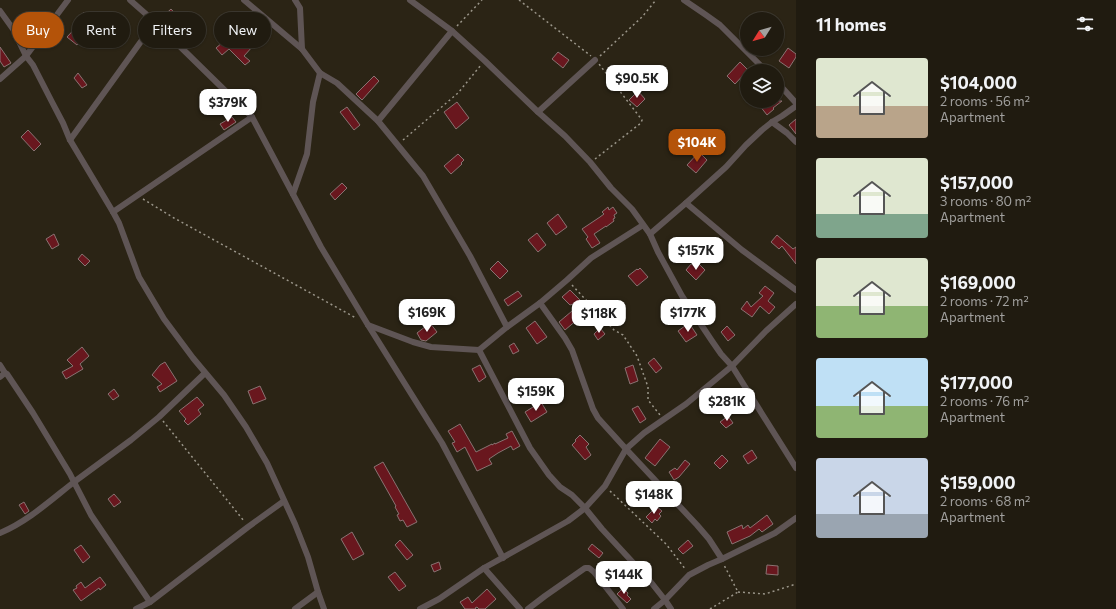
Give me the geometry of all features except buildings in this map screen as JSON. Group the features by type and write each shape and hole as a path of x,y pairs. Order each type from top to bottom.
{"street":[{"path":"0,79 26,56 68,0"},
{"path":"130,0 144,12"},
{"path":"244,0 302,49 320,74 337,83 378,121 423,176 470,256 507,328"},
{"path":"295,0 300,8 302,49"},
{"path":"410,0 452,31 565,136 590,162 611,188 632,209 650,234 682,296 721,354 732,366 796,468"},
{"path":"684,0 720,26 759,64"},
{"path":"0,11 13,29 26,56 33,65 56,109 70,140 119,223 139,277 164,319 193,358 224,395 246,426 267,462 308,557 324,609"},
{"path":"378,121 452,31"},
{"path":"70,140 138,46"},
{"path":"182,48 252,117 321,247 442,443 503,558"},
{"path":"538,112 595,60"},
{"path":"293,194 307,154 313,102 320,74"},
{"path":"650,234 726,167 746,145 772,122 796,104 784,90"},
{"path":"113,212 252,117"},
{"path":"772,122 796,142"},
{"path":"686,203 742,250 796,290"},
{"path":"368,325 413,342 431,347 479,350 540,303 591,258 643,225"},
{"path":"540,303 566,338 572,350 595,413 626,449 701,529 722,559"},
{"path":"420,609 439,599 484,568 568,521 585,508 605,486 626,449 644,433 686,404 732,366 766,331 796,304"},
{"path":"479,350 530,448 560,486 585,508 602,529 650,581 671,609"},
{"path":"0,365 3,375 9,377 33,413 70,474 91,515 150,602"},
{"path":"0,533 14,526 39,509 131,440 159,417 205,373"},
{"path":"136,609 150,602 284,501"},
{"path":"654,609 665,600 689,575 775,533 796,518"},
{"path":"484,568 520,609"},
{"path":"528,609 585,568 589,568 594,572 623,609"},
{"path":"295,609 318,592"}],"path":[{"path":"452,31 482,0"},
{"path":"519,0 595,60 642,120 590,162"},
{"path":"595,60 642,17 656,0"},
{"path":"398,145 458,92 485,61"},
{"path":"138,195 181,222 368,325"},
{"path":"567,280 614,330 624,335 637,356 648,387 648,400 663,419"},
{"path":"159,417 248,527"},
{"path":"605,486 666,544 689,575"},
{"path":"722,559 738,592"},
{"path":"710,609 738,592 765,594 796,584"}]}
